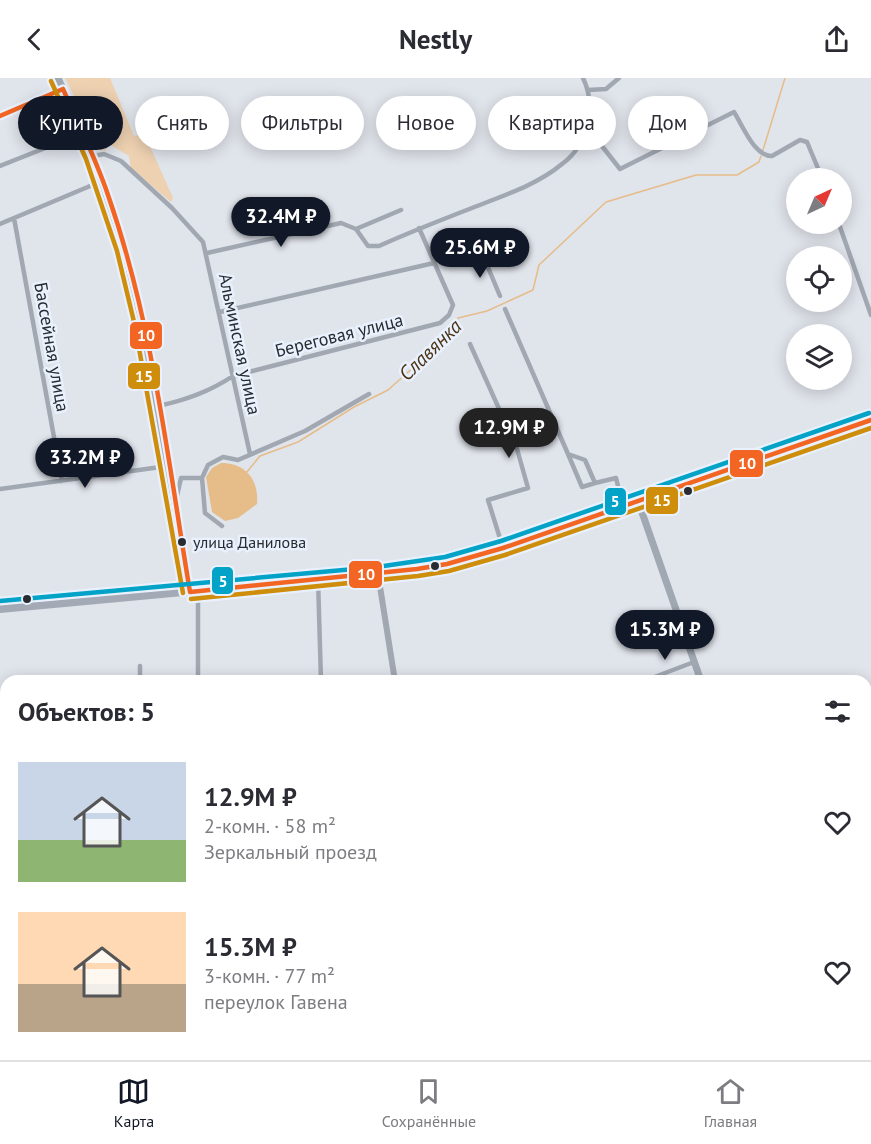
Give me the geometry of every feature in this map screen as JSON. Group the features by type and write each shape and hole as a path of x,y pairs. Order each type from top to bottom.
{"main road":[{"path":"58,78 66,96"},
{"path":"90,150 124,249 142,324 175,505 194,592"},
{"path":"0,609 378,574 447,564 503,548 871,420"},
{"path":"638,501 699,675"}],"street":[{"path":"583,78 588,96"},
{"path":"588,90 606,89 619,78"},
{"path":"0,116 63,89"},
{"path":"606,150 620,169 734,112 755,147 769,157 797,141 807,142 818,168"},
{"path":"0,166 40,150"},
{"path":"207,253 341,223 356,229 368,246 373,247 540,179 570,157 574,150"},
{"name":"Альминская улица","path":"93,156 104,154 121,161 172,208 202,242 207,253 250,454"},
{"path":"0,224 102,181"},
{"path":"356,229 401,210"},
{"name":"Бассейная улица","path":"14,218 62,481"},
{"path":"220,312 434,263 420,228"},
{"path":"842,234 871,315"},
{"path":"482,253 500,296"},
{"name":"Береговая улица","path":"158,406 193,397 233,376 440,324 449,315 453,305 434,263"},
{"path":"505,309 582,487 616,477 623,506"},
{"path":"470,344 518,449 528,488 488,500 503,548"},
{"path":"222,526 205,513 202,478 208,465 223,457 238,460 305,430 369,394"},
{"path":"568,454 585,460 595,483"},
{"path":"0,489 168,466"},
{"path":"175,505 181,478 202,478"},
{"path":"378,574 394,675"},
{"path":"318,579 321,675"},
{"path":"194,592 198,675"},
{"path":"660,675 694,662"},
{"path":"140,666 140,675"}],"shaded area":[{"path":"65,78 110,78 117,96 74,96"},
{"path":"123,109 135,136 135,150 152,150 173,198 171,202 131,168 129,156 119,150 123,150"},
{"path":"221,463 244,470 253,480 257,495 257,504 238,518 225,521 212,512 206,477 212,468"}],"waterway":[{"name":"Славянка","path":"763,150 785,78"},
{"name":"Славянка","path":"246,473 260,456 298,442 354,407 388,390 434,349 458,318 487,311 533,290 539,265 606,202 696,175 737,175 759,162 761,156"}],"transit line":[{"name":"15","path":"51,81 86,159 117,251 135,326 183,593"},
{"name":"10","path":"63,89 104,184 137,295 158,394 190,592"},
{"name":"10","path":"0,116 63,89"},
{"name":"5","path":"0,601 377,567 445,557 501,541 869,413"},
{"name":"10","path":"190,592 447,564 503,548 871,420"},
{"name":"15","path":"191,599 449,571 505,555 871,428"}],"place":[{"name":"улица Данилова","path":"182,542"}]}
